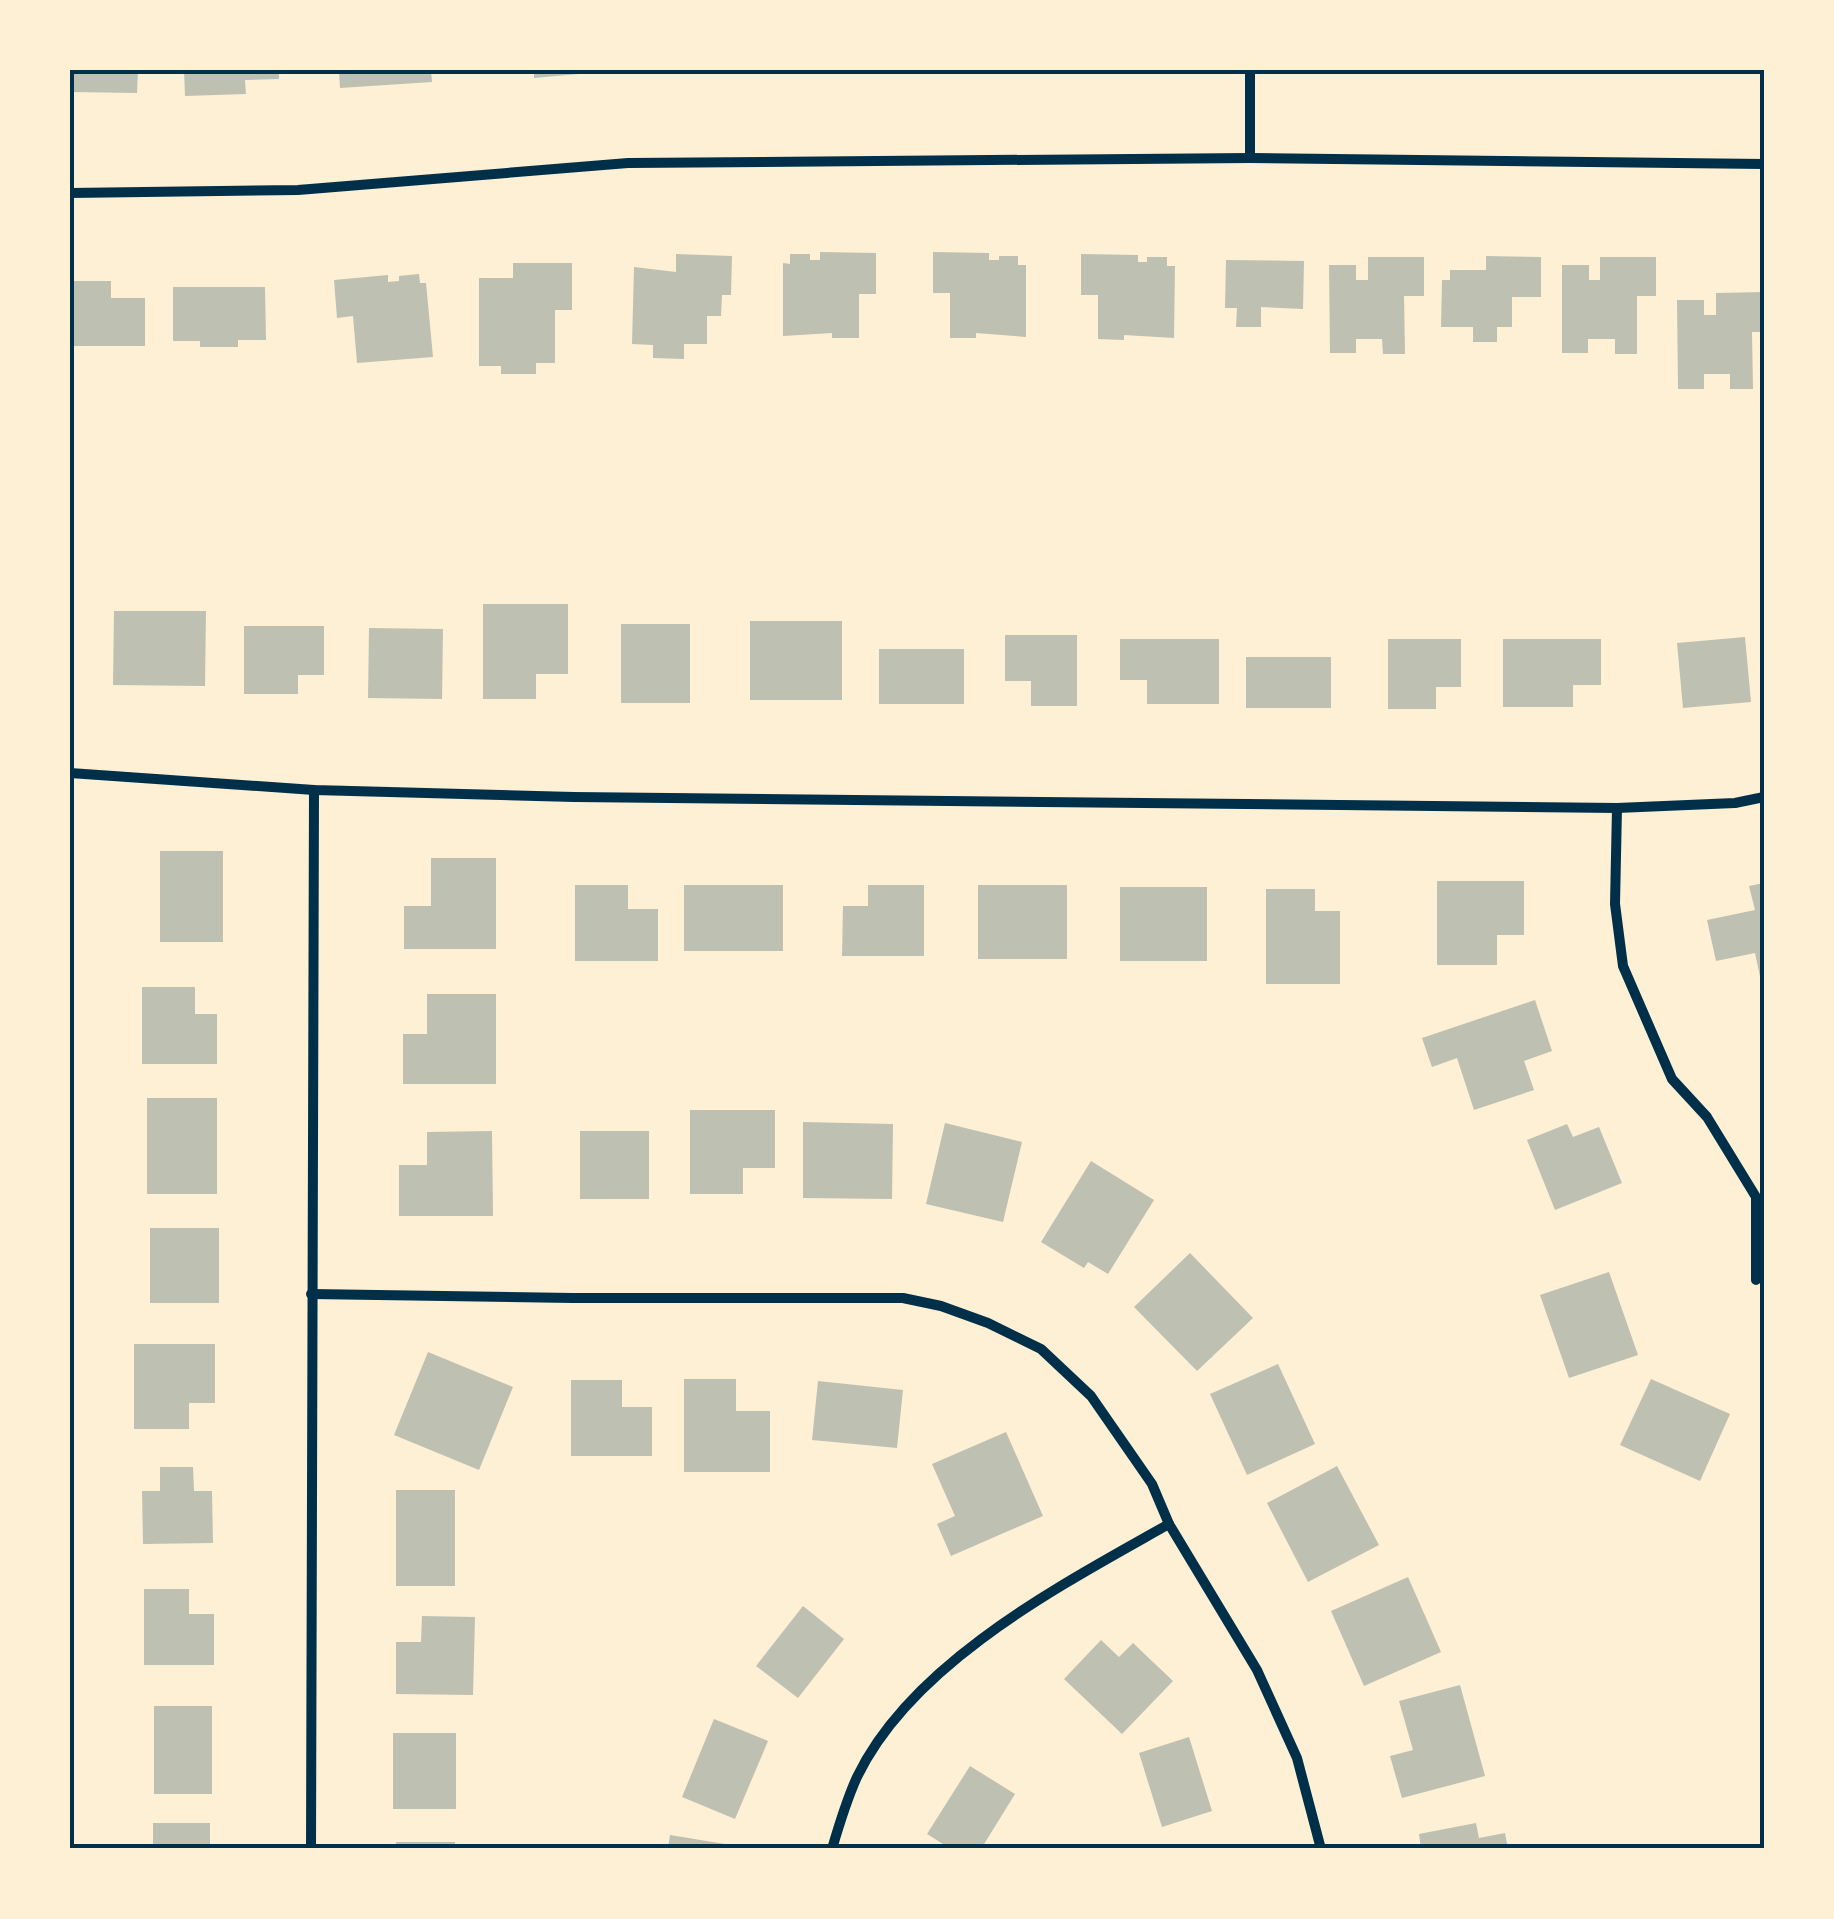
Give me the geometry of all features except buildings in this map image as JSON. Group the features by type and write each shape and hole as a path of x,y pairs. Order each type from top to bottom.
{"street":[{"path":"1250,70 1250,158"},
{"path":"70,193 298,190 628,163 1250,158 1764,164"},
{"path":"70,773 314,790 574,796 1617,808 1764,797"},
{"path":"311,1849 314,790"},
{"path":"1617,808 1615,904 1623,966 1672,1079 1707,1118 1756,1196 1756,1280"},
{"path":"311,1294 902,1298 972,1317 1041,1348 1091,1396 1152,1484 1169,1524 1257,1670 1297,1758 1322,1849"},
{"path":"832,1849 858,1776 890,1726 940,1672 1026,1605 1169,1524"}]}
